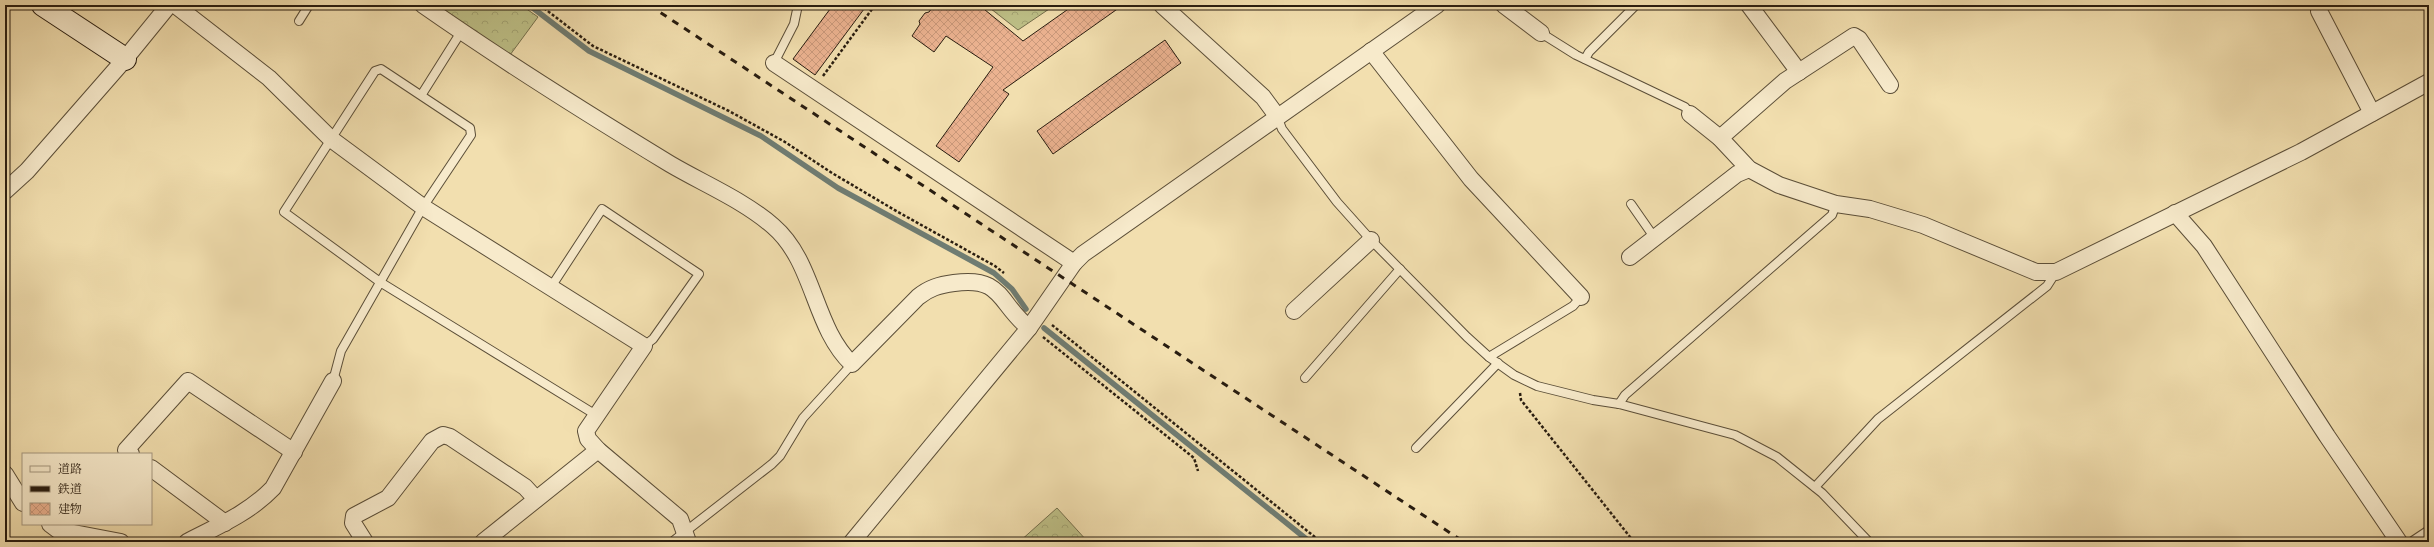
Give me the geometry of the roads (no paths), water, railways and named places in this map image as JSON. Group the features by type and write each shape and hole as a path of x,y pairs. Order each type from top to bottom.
{"street":[{"path":"44,5 125,59"},
{"path":"5,191 27,171 125,59 169,5"},
{"path":"174,5 269,78 331,139 422,206 644,346 586,431 588,440 598,450 680,519 681,539"},
{"path":"423,5 461,32 670,164 755,213 774,227 790,245 803,269 832,336 843,355 852,364 918,297 928,288 939,285 971,281 991,286 999,293 1016,317 1029,328"},
{"path":"1162,5 1263,97 1277,116"},
{"path":"854,542 1029,328 1074,263 1277,116 1437,5"},
{"path":"1504,5 1541,33"},
{"path":"1749,5 1799,72"},
{"path":"2319,11 2372,113"},
{"path":"1720,138 1761,101 1799,72 1854,36 1859,39 1890,85"},
{"path":"1371,51 1471,179 1581,297"},
{"path":"774,63 1074,263"},
{"path":"1690,114 1720,138 1748,169 1779,185 1836,204 1870,209 1923,225 2036,272 2056,272 2175,212 2301,152 2429,82"},
{"path":"1630,257 1737,174 1748,169"},
{"path":"2175,212 2204,246 2327,436 2399,542"},
{"path":"1294,311 1372,240"},
{"path":"130,453 126,450 188,381 294,452"},
{"path":"187,542 225,523 259,502 269,493 294,452 333,381"},
{"path":"365,542 353,524 354,516 388,498 432,441 443,435 450,437 525,487 536,499"},
{"path":"483,542 598,450"},
{"path":"152,469 225,523"},
{"path":"5,474 22,502"},
{"path":"51,525 58,530 121,542"}],"lane":[{"path":"299,21 309,5"},
{"path":"774,63 794,24 798,5"},
{"path":"1585,59 1589,52 1636,5"},
{"path":"422,94 461,32"},
{"path":"1541,33 1585,59 1685,107 1690,114"},
{"path":"333,381 341,351 380,282 422,206 471,135 470,128 422,94 381,69 375,71 284,212 380,282 596,415"},
{"path":"1277,116 1282,129 1337,202 1400,269 1489,357 1523,379 1556,390 1619,404 1735,435 1777,457 1815,487 1869,542"},
{"path":"1631,204 1654,237"},
{"path":"1619,404 1631,390 1832,215 1836,204"},
{"path":"552,287 602,209 699,274 652,339 644,346"},
{"path":"1305,378 1400,269"},
{"path":"1815,487 1878,419 2047,286 2056,272"},
{"path":"1489,357 1573,306 1581,297"},
{"path":"1416,448 1498,363"},
{"path":"681,539 780,456 803,418 852,364"},
{"path":"2411,542 2429,530"}],"waterway":[{"path":"529,5 589,51 761,136 838,188 994,273 1012,289 1026,309"},
{"path":"1044,328 1310,542"}],"railway":[{"path":"649,5 1464,542"}]}
